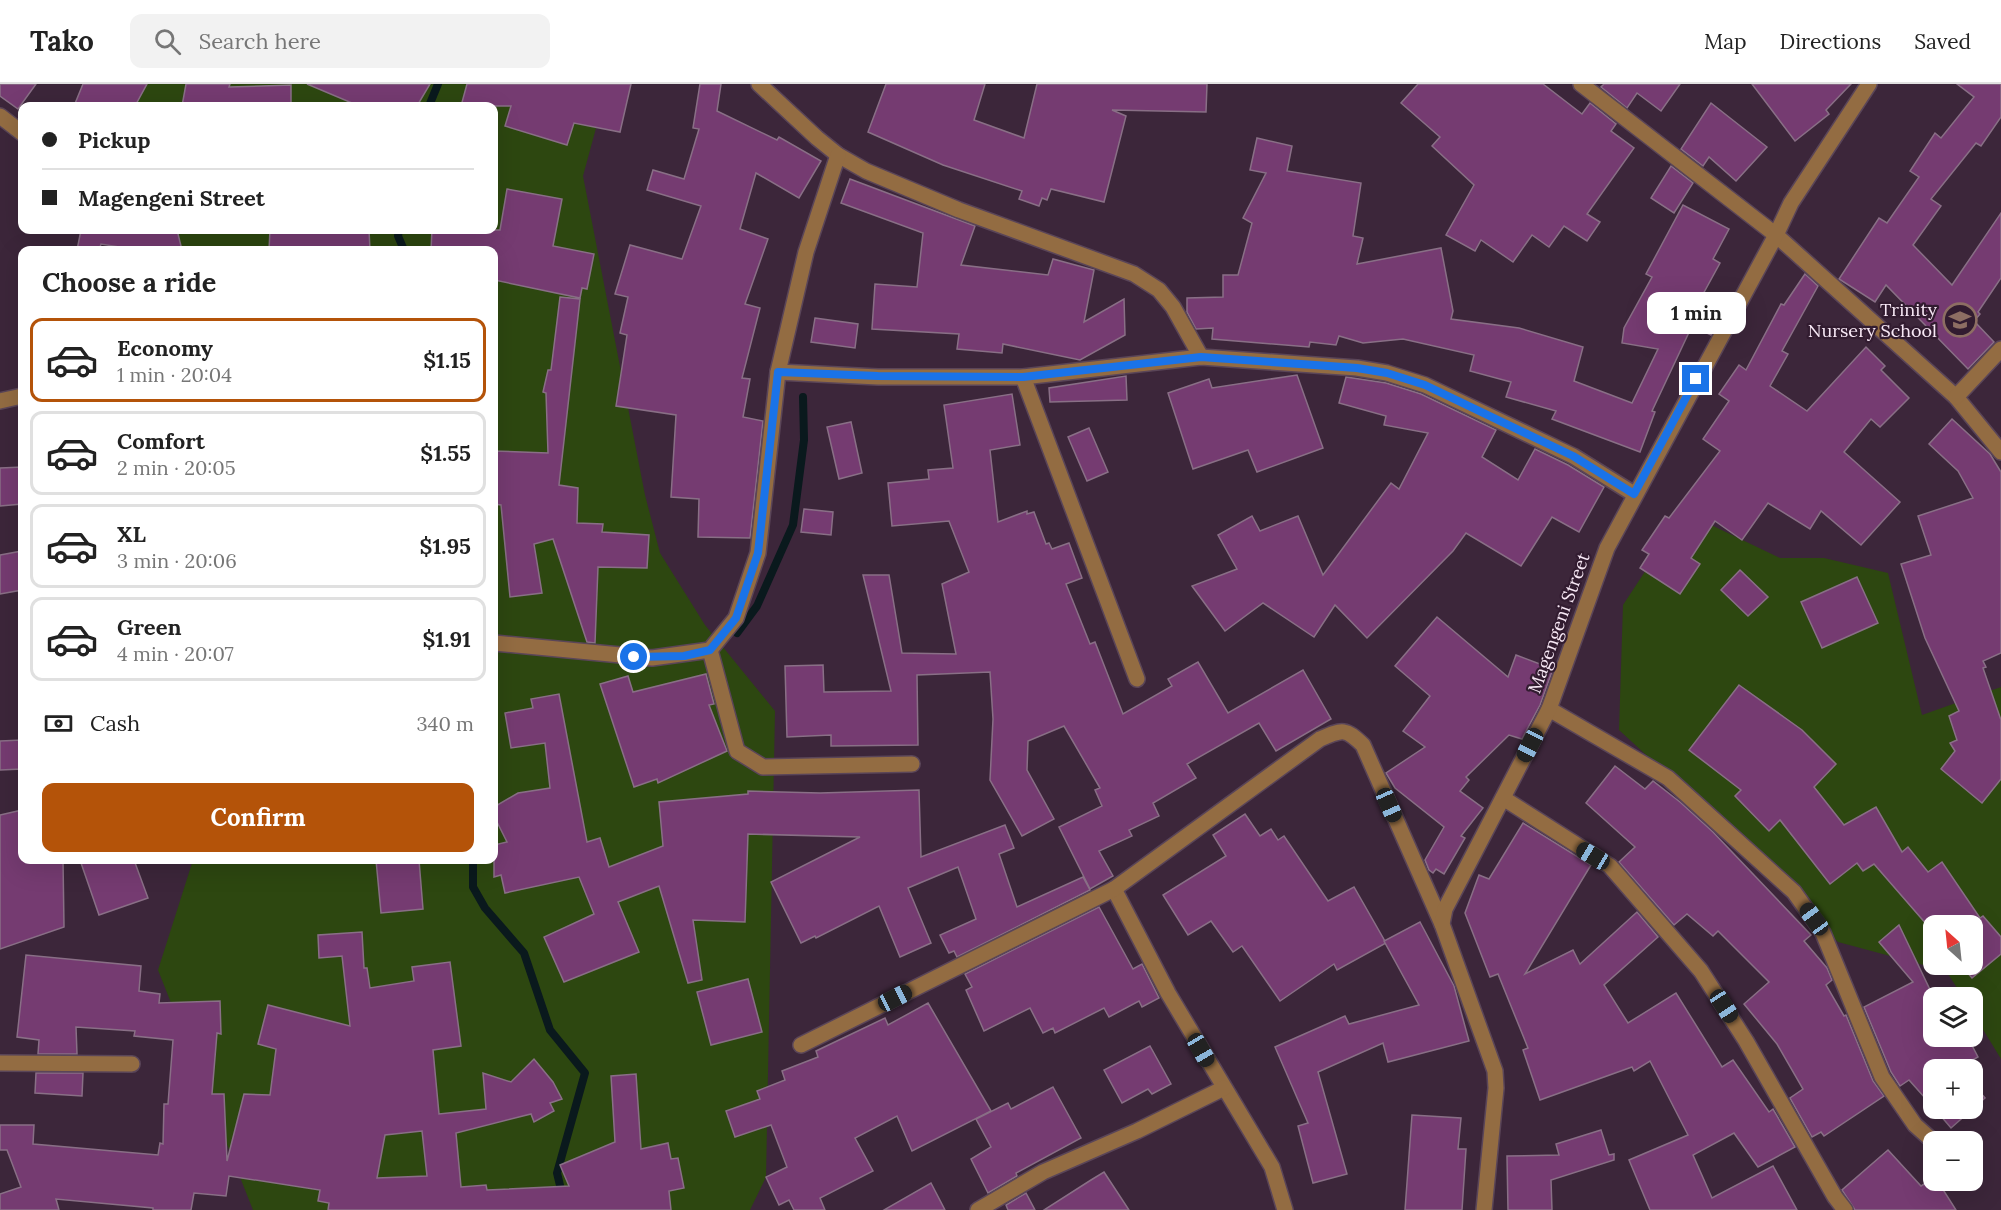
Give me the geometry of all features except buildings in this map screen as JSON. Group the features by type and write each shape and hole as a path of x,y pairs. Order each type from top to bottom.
{"street":[{"path":"759,84 838,155 866,171 949,206 1134,274 1158,290 1173,307 1201,357"},
{"path":"1581,84 1776,235 1956,397 2001,452"},
{"name":"Magengeni Street","path":"1442,924 1451,896 1548,709 1606,548 1776,235 1791,203 1869,84"},
{"path":"0,116 18,130"},
{"path":"498,643 652,658 710,650 736,618 758,553 778,372 806,252 838,155"},
{"path":"1956,397 2001,349"},
{"path":"778,372 878,376 1023,377 1201,357 1309,363 1387,373 1425,385 1573,456 1634,494"},
{"path":"1023,377 1137,679"},
{"path":"0,400 18,397"},
{"path":"710,650 737,751 747,759 763,767 912,764"},
{"path":"1548,709 1668,778 1794,892 1823,933 1882,1077 1915,1125 1923,1132"},
{"path":"801,1045 1114,889 1320,739 1339,730 1349,732 1363,745 1442,924 1495,1071 1496,1088 1484,1210"},
{"path":"1503,798 1610,866 1701,971 1845,1210"},
{"path":"1114,889 1168,993 1272,1167 1286,1210"},
{"path":"0,1063 132,1064"},
{"path":"978,1210 1043,1172 1137,1131 1224,1088"}],"green space":[{"path":"146,84 608,84 583,176 645,495 660,553 705,625 775,711 766,1177 750,1210 253,1210 158,970 192,864 498,864 498,246 133,246 128,234 498,234 498,102 135,102"},
{"path":"1684,512 1780,558 1824,558 1888,573 1922,715 2001,687 2001,1059 1983,1029 1983,987 1956,987 1949,975 1983,975 1983,915 1923,915 1923,965 1838,942 1719,822 1619,730 1623,605"}],"waterway":[{"path":"431,102 438,84"},
{"path":"398,234 402,246"},
{"path":"737,633 757,606 793,525 804,440 803,397"},
{"path":"473,864 473,887 485,908 524,953 550,1030 585,1073 557,1173 566,1210"}],"place":[{"name":"Trinity Nursery School","path":"1960,320"}],"route":[{"path":"634,657 684,656 710,650 736,618 758,553 778,372 878,376 1023,377 1201,357 1357,368 1387,373 1425,385 1573,456 1634,494 1696,379"}]}
